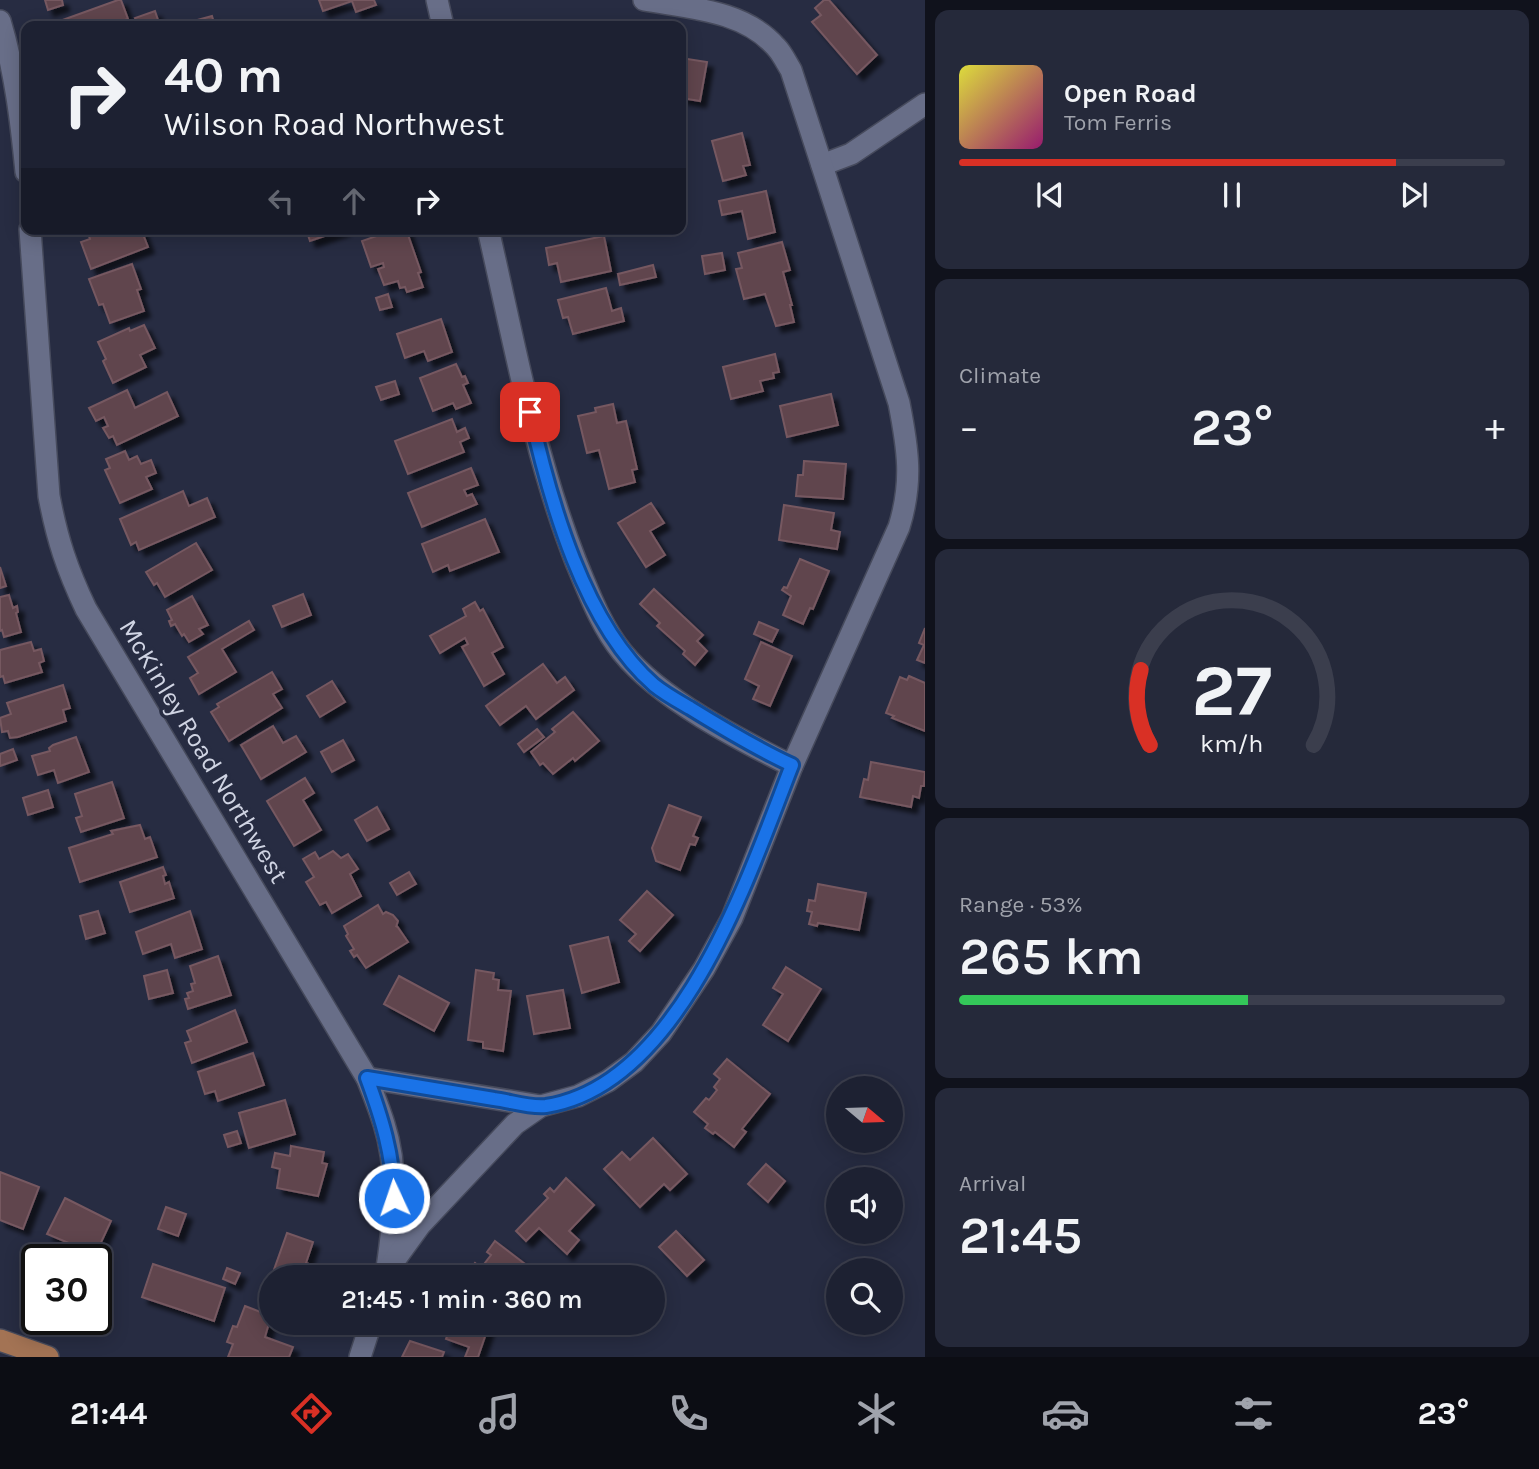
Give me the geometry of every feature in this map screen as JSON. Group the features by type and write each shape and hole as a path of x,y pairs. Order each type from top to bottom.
{"main road":[{"path":"0,1339 48,1357"}],"street":[{"path":"437,0 442,21"},
{"path":"393,1265 421,1224 515,1124 541,1106 578,1096 608,1081 634,1062 661,1033 704,969 732,918 792,765 899,527 909,484 906,437 899,403 791,70 778,48 747,24 697,5 644,0"},
{"path":"0,21 10,54 21,124"},
{"path":"822,165 850,153 925,104"},
{"name":"McKinley Road Northwest","path":"30,235 49,496 55,531 66,565 86,609 367,1078 385,1126 393,1174 394,1222 388,1265"},
{"path":"489,235 536,439 561,523 594,606 621,651 655,686 742,740 792,765"},
{"path":"367,1078 541,1106"},
{"path":"360,1357 367,1335"}],"building":[{"path":"45,0 62,0 63,5 48,10"},
{"path":"118,0 121,0 128,19 122,21 60,21"},
{"path":"319,0 374,0 376,5 356,12 352,1 323,11"},
{"path":"824,0 829,0 877,55 857,74 812,22 821,15 815,8"},
{"path":"155,11 158,21 136,21 135,18"},
{"path":"212,16 214,21 194,21"},
{"path":"686,59 707,62 700,101 686,99"},
{"path":"742,133 750,165 743,166 746,175 723,181 712,141"},
{"path":"766,191 775,232 748,239 742,211 722,215 719,201"},
{"path":"88,235 143,235 148,247 91,269 81,242 90,239"},
{"path":"308,235 328,235 310,241"},
{"path":"379,235 408,235 421,272 418,273 423,287 407,292 405,287 400,288 398,281 384,285 378,269 384,267 383,263 371,267 362,241"},
{"path":"604,236 611,271 561,282 557,263 549,265 546,248"},
{"path":"782,242 790,270 783,272 794,322 776,326 765,294 744,299 736,269 742,268 738,253"},
{"path":"722,253 725,270 705,274 702,256"},
{"path":"132,264 141,289 137,290 144,311 110,323 103,304 99,305 89,279"},
{"path":"653,265 656,277 620,285 618,274"},
{"path":"606,288 612,311 621,308 624,321 573,334 568,317 563,318 558,300"},
{"path":"388,294 392,307 380,310 376,298"},
{"path":"441,319 452,352 428,361 424,351 405,358 397,334"},
{"path":"144,325 155,348 140,355 146,367 113,383 98,342 129,328 130,331"},
{"path":"775,354 779,372 773,373 774,378 760,381 763,391 731,399 723,367"},
{"path":"456,364 468,383 463,385 471,403 456,409 453,403 433,411 420,378"},
{"path":"395,381 399,394 381,400 376,387"},
{"path":"127,390 135,408 167,392 178,416 117,445 113,436 109,438 103,428 108,426 104,417 96,421 89,408"},
{"path":"831,394 838,425 787,437 780,406"},
{"path":"613,404 617,423 626,421 637,469 632,470 635,482 609,489 599,450 587,453 578,416"},
{"path":"452,419 457,432 465,428 469,438 460,442 464,452 408,474 395,441"},
{"path":"125,451 129,460 137,456 141,464 151,460 156,473 146,477 152,489 120,503 105,470 110,468 106,459"},
{"path":"804,461 846,464 843,499 796,496 798,475 803,475"},
{"path":"471,468 478,485 464,490 467,496 472,494 477,504 422,527 408,493"},
{"path":"183,491 189,506 207,498 215,517 139,550 136,542 131,545 120,519"},
{"path":"651,503 664,523 650,531 665,555 646,567 618,523"},
{"path":"784,505 834,513 831,530 840,532 837,549 779,540"},
{"path":"485,519 499,552 450,571 448,565 433,572 422,544"},
{"path":"196,543 212,570 165,597 157,583 154,585 146,572"},
{"path":"800,559 829,571 813,609 810,608 803,624 783,615 791,596 782,590 787,588"},
{"path":"0,567 6,586 0,588"},
{"path":"654,589 703,635 697,641 707,651 695,665 683,654 685,651 657,626 660,623 640,604"},
{"path":"303,594 311,615 282,627 273,606"},
{"path":"9,595 13,608 17,606 21,632 4,637 2,630 0,631 0,597"},
{"path":"192,596 208,625 199,629 203,634 189,642 175,624 171,626 169,621 172,620 167,610"},
{"path":"475,602 480,611 483,609 503,647 492,653 504,674 484,686 462,647 468,644 465,638 440,653 430,636 466,616 463,609"},
{"path":"249,621 254,630 222,649 236,672 199,694 190,678 198,673 188,657"},
{"path":"759,622 778,630 772,642 754,634"},
{"path":"925,628 925,663 917,660 924,645 919,643"},
{"path":"31,642 34,651 41,649 44,661 39,663 42,672 5,683 3,676 0,677 0,650"},
{"path":"761,642 792,656 770,706 753,699 759,686 745,679"},
{"path":"543,664 557,683 565,677 574,690 536,719 526,706 500,725 486,706"},
{"path":"272,672 282,689 273,694 282,708 229,741 211,712 219,707 217,704"},
{"path":"909,676 925,683 925,731 886,713 900,677 907,680"},
{"path":"332,681 345,702 320,717 307,696"},
{"path":"63,685 70,708 63,710 66,721 18,737 10,738 8,731 2,732 0,718 11,714 7,703"},
{"path":"573,712 599,741 575,761 573,758 553,774 543,763 540,765 531,752 555,732 552,729"},
{"path":"273,726 283,743 296,736 306,752 261,779 241,745"},
{"path":"537,729 544,737 524,752 518,744"},
{"path":"76,737 89,772 58,783 54,770 38,775 32,756 50,751 49,748 53,745"},
{"path":"343,740 354,760 332,772 321,752"},
{"path":"13,749 17,760 0,766 0,754"},
{"path":"871,762 925,772 924,786 921,786 919,798 913,796 911,807 860,797 864,779 868,780"},
{"path":"305,778 314,793 303,800 321,830 294,846 267,801"},
{"path":"112,782 124,818 81,832 76,818 82,816 75,794"},
{"path":"48,790 53,807 28,815 23,798"},
{"path":"669,805 701,817 693,836 698,838 695,845 690,844 680,870 656,861 652,848"},
{"path":"377,807 389,829 367,841 355,820"},
{"path":"140,825 145,839 150,837 157,857 80,882 69,848 113,834 111,831"},
{"path":"333,851 341,858 348,854 358,869 350,874 361,896 332,913 326,902 320,905 306,882 314,877 303,859 315,852 319,859"},
{"path":"163,867 165,884 169,882 174,898 130,912 120,882"},
{"path":"409,872 416,884 397,895 390,883"},
{"path":"818,884 866,893 859,930 809,924 812,912 807,911 809,900 815,901"},
{"path":"647,891 673,915 640,951 629,941 636,934 620,920"},
{"path":"378,905 383,914 386,912 393,915 398,921 396,927 408,942 366,968 357,955 354,957 350,951 354,949 346,936 348,934 344,926"},
{"path":"98,911 105,933 86,939 80,916"},
{"path":"190,911 202,949 175,958 171,944 143,954 136,932"},
{"path":"608,937 619,982 582,993 570,946"},
{"path":"218,956 231,995 188,1009 185,999 189,998 187,993 193,991 191,984 195,983 190,966"},
{"path":"786,967 821,989 788,1041 763,1025 783,994 773,988"},
{"path":"167,970 173,993 149,999 144,976"},
{"path":"476,970 494,973 493,979 499,980 498,990 511,991 503,1051 483,1048 483,1042 468,1040"},
{"path":"399,976 449,1003 434,1031 384,1004"},
{"path":"563,990 570,1028 534,1034 527,996"},
{"path":"235,1010 247,1042 192,1063 185,1043 191,1041 187,1031"},
{"path":"253,1053 264,1085 218,1101 215,1091 205,1094 198,1072"},
{"path":"727,1059 770,1094 742,1129 746,1132 734,1147 715,1132 713,1134 705,1128 708,1124 694,1112 717,1090 714,1087 720,1079 714,1074"},
{"path":"285,1100 295,1134 249,1148 239,1113"},
{"path":"237,1131 241,1143 228,1147 224,1135"},
{"path":"653,1138 687,1174 670,1190 664,1184 640,1207 604,1169 622,1152 630,1160"},
{"path":"291,1146 324,1152 322,1163 327,1164 318,1196 277,1188 280,1169 272,1167 275,1153 290,1156"},
{"path":"766,1164 785,1181 768,1202 748,1184"},
{"path":"0,1172 39,1187 23,1229 0,1220"},
{"path":"566,1178 594,1205 569,1231 579,1240 567,1254 539,1228 526,1241 516,1231 548,1198 544,1194 550,1188 554,1192"},
{"path":"65,1198 111,1221 100,1244 71,1244 47,1234"},
{"path":"166,1207 186,1214 178,1236 158,1229"},
{"path":"676,1231 704,1260 687,1276 659,1247"},
{"path":"287,1233 313,1242 306,1263 312,1265 276,1265"},
{"path":"495,1241 525,1264 483,1265 491,1255 487,1252"},
{"path":"153,1264 225,1288 214,1321 142,1297"},
{"path":"227,1268 240,1273 235,1284 223,1279"},
{"path":"245,1306 259,1311 259,1335 266,1335 293,1347 289,1357 228,1357 233,1344 227,1342 233,1326 237,1327"},
{"path":"448,1335 486,1335 478,1357 465,1357 469,1347 446,1339"},
{"path":"410,1341 444,1352 442,1357 402,1357"}],"route":[{"path":"394,1198 385,1126 367,1078 549,1106 578,1096 608,1081 634,1062 661,1033 704,969 732,918 792,765 742,740 655,686 621,651 594,606 561,523 530,412"}]}
